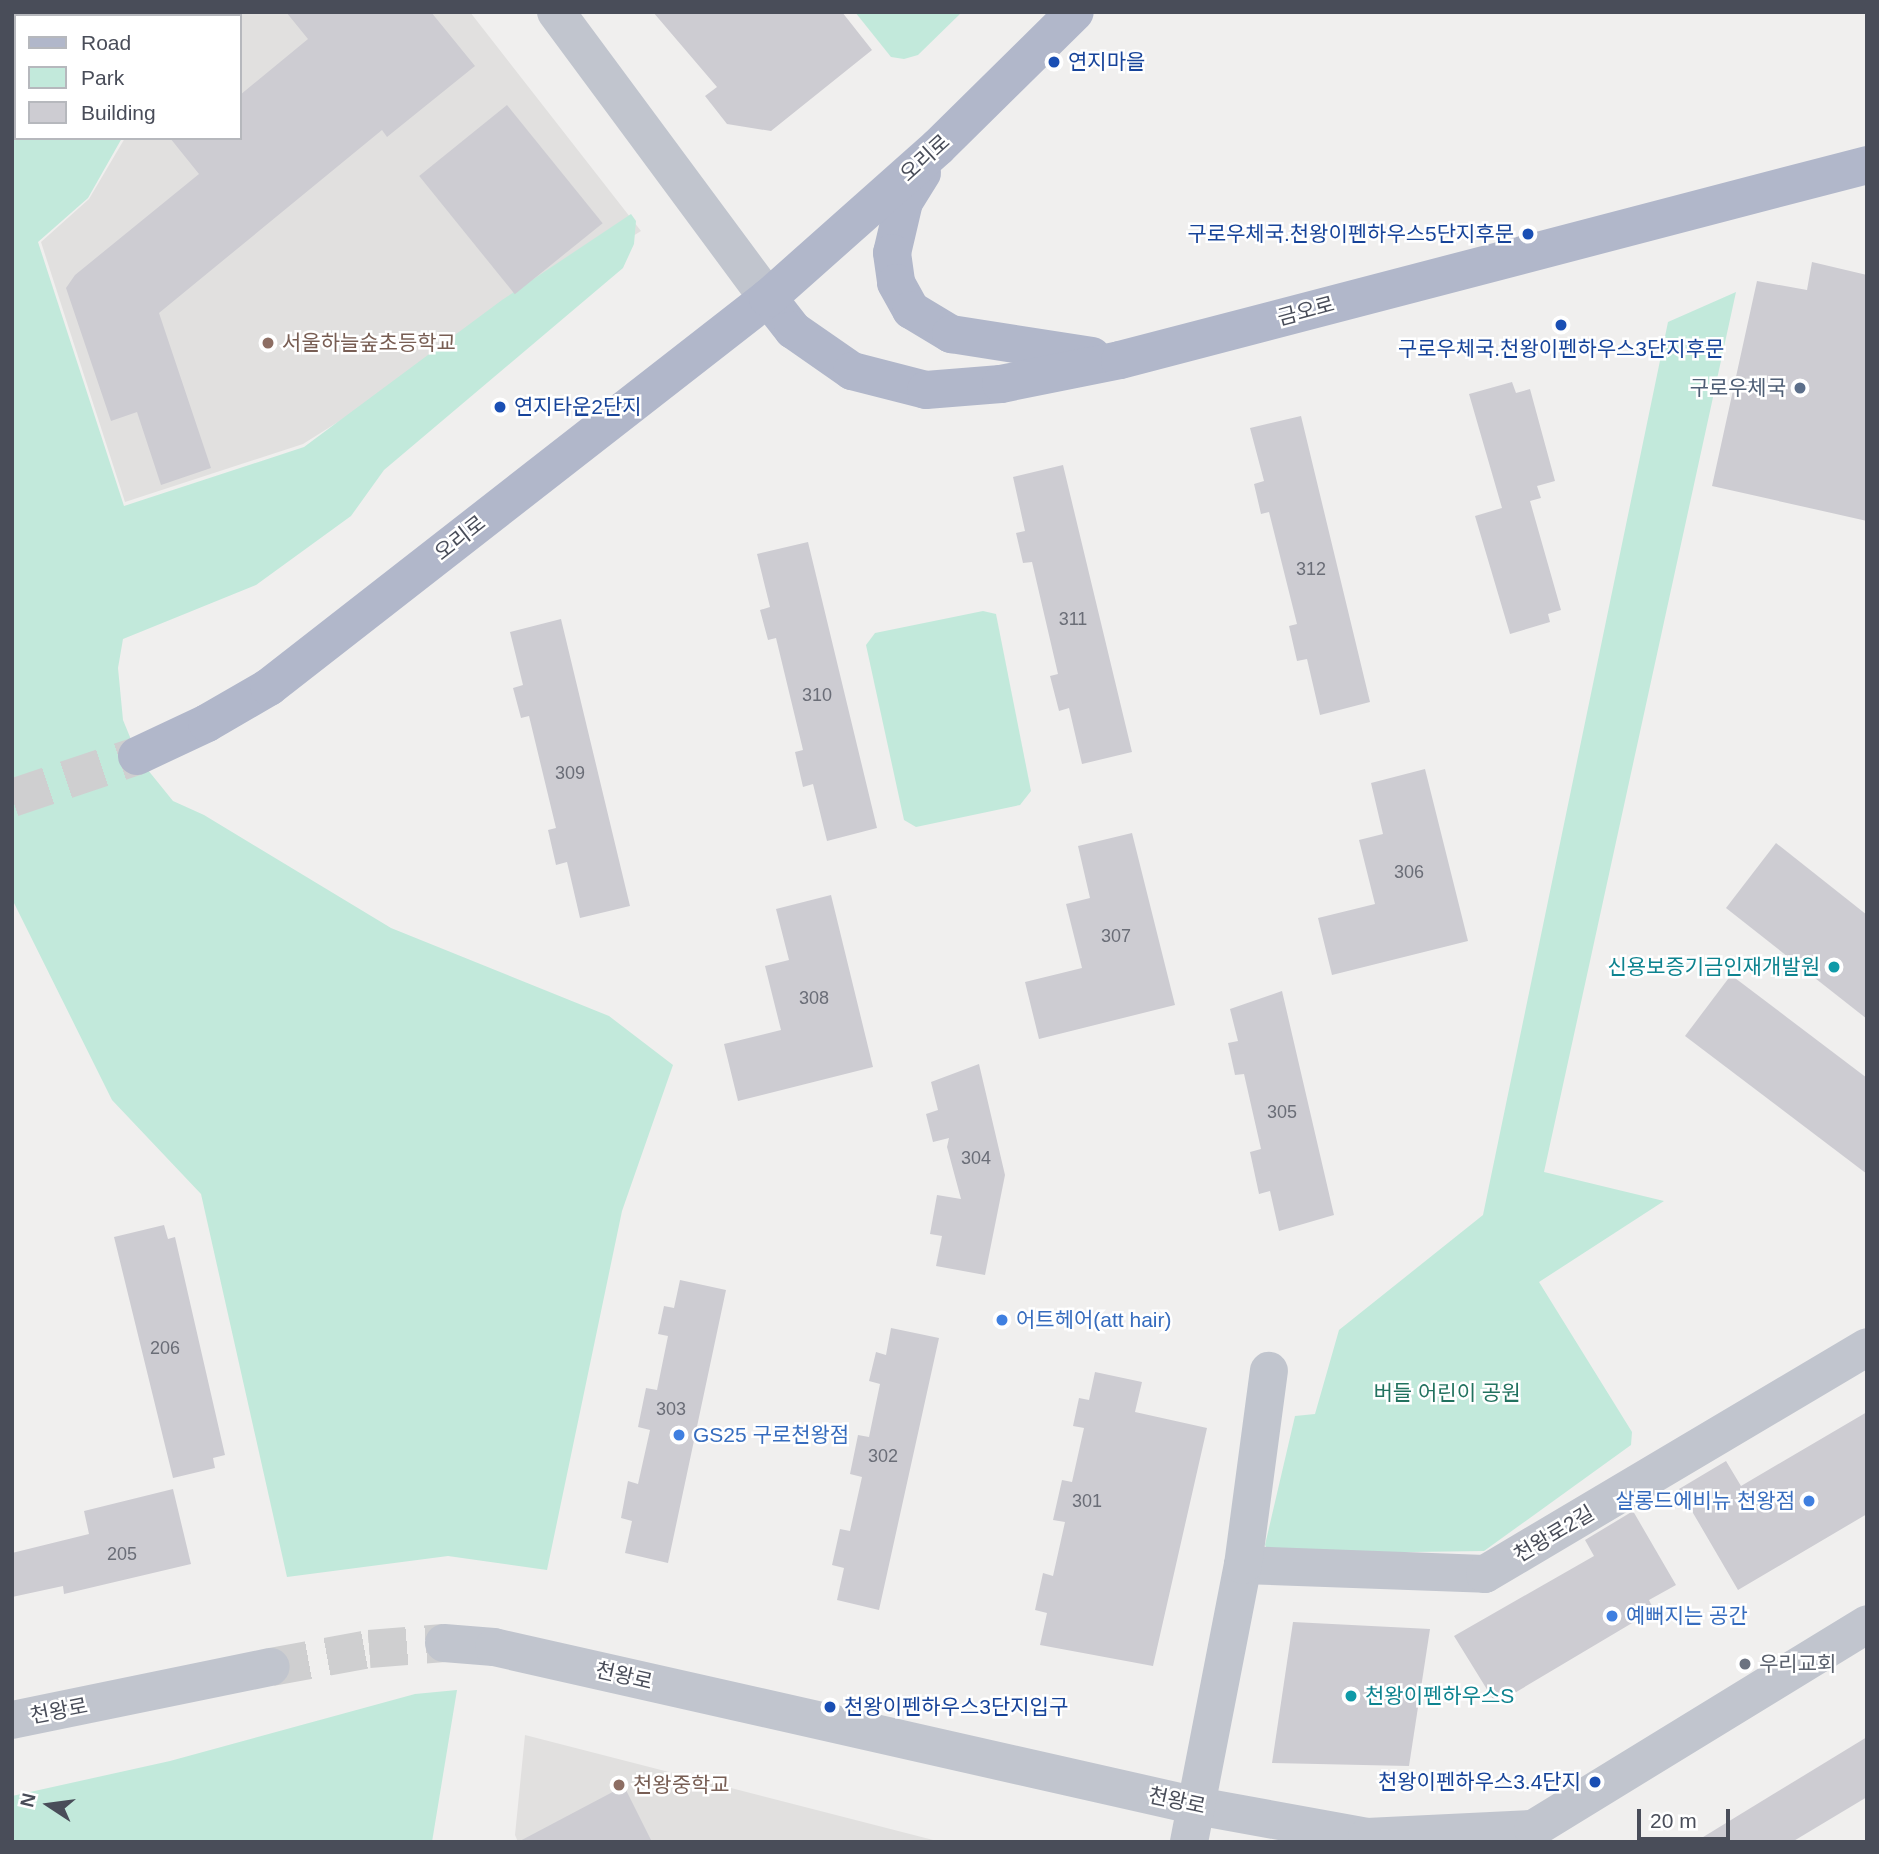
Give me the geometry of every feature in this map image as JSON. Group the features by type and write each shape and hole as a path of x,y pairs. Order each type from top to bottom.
{"main road":[{"name":"오리로","path":"137,755 207,723 269,687 768,298 938,147 1075,12"},
{"path":"938,147 904,202 895,229 896,283 911,310 951,334 1120,360"},
{"name":"금오로","path":"768,298 793,330 818,351 852,371 888,384 961,389 1120,360 1867,164"}],"street":[{"path":"556,12 768,298"},
{"name":"천왕로2길","path":"1243,1565 1485,1574 1867,1347"},
{"path":"1193,1824 1243,1565 1269,1371"},
{"name":"천왕로","path":"444,1643 494,1647 1193,1824 1367,1837 1533,1829 1867,1625"},
{"name":"천왕로","path":"12,1720 271,1667"}],"shaded area":[{"name":"서울하늘숲초등학교","path":"470,12 641,231 303,444 125,502 41,242 89,199 124,140 242,140 242,14 214,14"},
{"name":"천왕중학교","path":"525,1735 941,1842 518,1842 515,1835"}],"green space":[{"path":"12,12 109,14 14,14 14,140 121,140 88,198 38,242 124,506 304,447 502,300 631,214 636,221 634,244 623,268 384,470 351,516 256,585 123,639 118,668 123,720 139,759 173,801 204,815 391,928 609,1016 673,1065 622,1211 547,1570 448,1556 287,1577 201,1194 112,1100 12,899"},
{"path":"855,12 962,12 918,55 904,59 891,57"},
{"name":"버들 어린이 공원","path":"1736,292 1544,1172 1664,1201 1539,1282 1632,1432 1631,1445 1484,1551 1270,1554 1265,1545 1295,1416 1315,1414 1339,1330 1483,1215 1668,322"},
{"path":"983,611 996,614 1031,791 1020,805 916,827 904,820 866,645 875,633"},
{"path":"457,1690 432,1842 12,1842 12,1796 170,1761 415,1694"}],"building":[{"path":"286,12 431,12 475,66 387,137 382,130 159,313 211,468 161,485 137,412 111,421 66,288 75,275 199,174 172,140 242,140 242,93 308,39"},
{"path":"653,12 842,12 872,50 771,131 727,124 705,96 717,87"},
{"path":"507,105 603,223 515,294 419,176"},
{"name":"구로우체국","path":"1812,262 1867,275 1867,521 1712,486 1757,281 1807,290"},
{"path":"1512,382 1516,393 1530,389 1555,481 1537,486 1541,498 1530,501 1561,610 1548,614 1550,622 1510,634 1475,516 1502,508 1469,394"},
{"path":"1301,416 1370,702 1320,715 1307,659 1297,661 1289,626 1297,624 1269,512 1261,514 1254,484 1264,481 1250,428"},
{"path":"1063,465 1132,752 1082,764 1069,708 1059,711 1050,676 1058,674 1032,562 1023,563 1016,533 1025,531 1013,477"},
{"path":"808,542 877,828 827,841 813,784 803,787 795,752 803,750 776,638 768,640 760,610 770,607 757,554"},
{"path":"561,619 630,906 580,918 567,862 556,865 548,830 556,828 529,716 521,718 513,688 523,685 510,632"},
{"path":"1425,769 1468,941 1332,975 1318,918 1375,904 1359,840 1383,834 1371,783"},
{"path":"1132,833 1175,1005 1039,1039 1025,982 1082,968 1066,904 1090,898 1078,846"},
{"name":"신용보증기금인재개발원","path":"1776,843 1867,915 1867,1019 1726,908"},
{"path":"831,895 873,1067 738,1101 724,1044 781,1030 765,966 789,960 776,909"},
{"path":"1731,975 1867,1078 1867,1174 1685,1036"},
{"path":"1282,991 1334,1215 1279,1231 1270,1191 1259,1194 1250,1152 1261,1149 1244,1074 1235,1075 1228,1043 1238,1041 1230,1009"},
{"path":"979,1064 1005,1175 985,1275 936,1266 942,1236 930,1234 937,1195 961,1199 947,1147 949,1138 933,1142 926,1114 938,1110 931,1082"},
{"path":"164,1225 168,1239 175,1237 225,1455 213,1458 215,1468 173,1478 114,1237"},
{"path":"680,1280 726,1290 668,1563 625,1553 632,1521 621,1518 628,1481 638,1484 650,1430 638,1427 646,1388 657,1390 668,1336 658,1334 664,1306 674,1308"},
{"path":"891,1328 939,1338 879,1610 837,1600 844,1568 832,1565 840,1529 850,1531 862,1477 850,1474 858,1435 869,1437 880,1384 869,1381 876,1352 886,1355"},
{"path":"1095,1372 1142,1382 1135,1412 1207,1428 1153,1666 1040,1645 1047,1613 1035,1610 1043,1573 1053,1576 1065,1522 1053,1520 1062,1480 1072,1482 1084,1428 1073,1426 1079,1398 1089,1400"},
{"path":"1867,1412 1867,1514 1738,1590 1679,1489 1726,1461 1741,1486"},
{"path":"173,1489 191,1564 64,1594 63,1586 12,1597 12,1553 89,1534 84,1511"},
{"path":"1633,1511 1676,1585 1649,1600 1654,1610 1496,1704 1454,1636 1594,1556 1585,1540"},
{"name":"천왕이펜하우스S","path":"1293,1622 1430,1629 1409,1766 1272,1763"},
{"path":"1867,1737 1867,1797 1792,1842 1695,1842"},
{"path":"624,1786 652,1842 518,1842"}],"tunnel":[{"path":"12,798 137,756"},
{"path":"271,1667 369,1649 444,1643"}],"place":[{"name":"연지마을","path":"1054,62"},
{"name":"구로우체국.천왕이펜하우스5단지후문","path":"1528,234"},
{"name":"구로우체국.천왕이펜하우스3단지후문","path":"1561,325"},
{"name":"서울하늘숲초등학교","path":"268,343"},
{"name":"구로우체국","path":"1800,388"},
{"name":"연지타운2단지","path":"500,407"},
{"name":"신용보증기금인재개발원","path":"1834,967"},
{"name":"어트헤어(att hair)","path":"1002,1320"},
{"name":"GS25 구로천왕점","path":"679,1435"},
{"name":"살롱드에비뉴 천왕점","path":"1809,1501"},
{"name":"예뻐지는 공간","path":"1612,1616"},
{"name":"우리교회","path":"1745,1664"},
{"name":"천왕이펜하우스S","path":"1351,1696"},
{"name":"천왕이펜하우스3단지입구","path":"830,1707"},
{"name":"천왕이펜하우스3.4단지","path":"1595,1782"},
{"name":"천왕중학교","path":"619,1785"}]}
